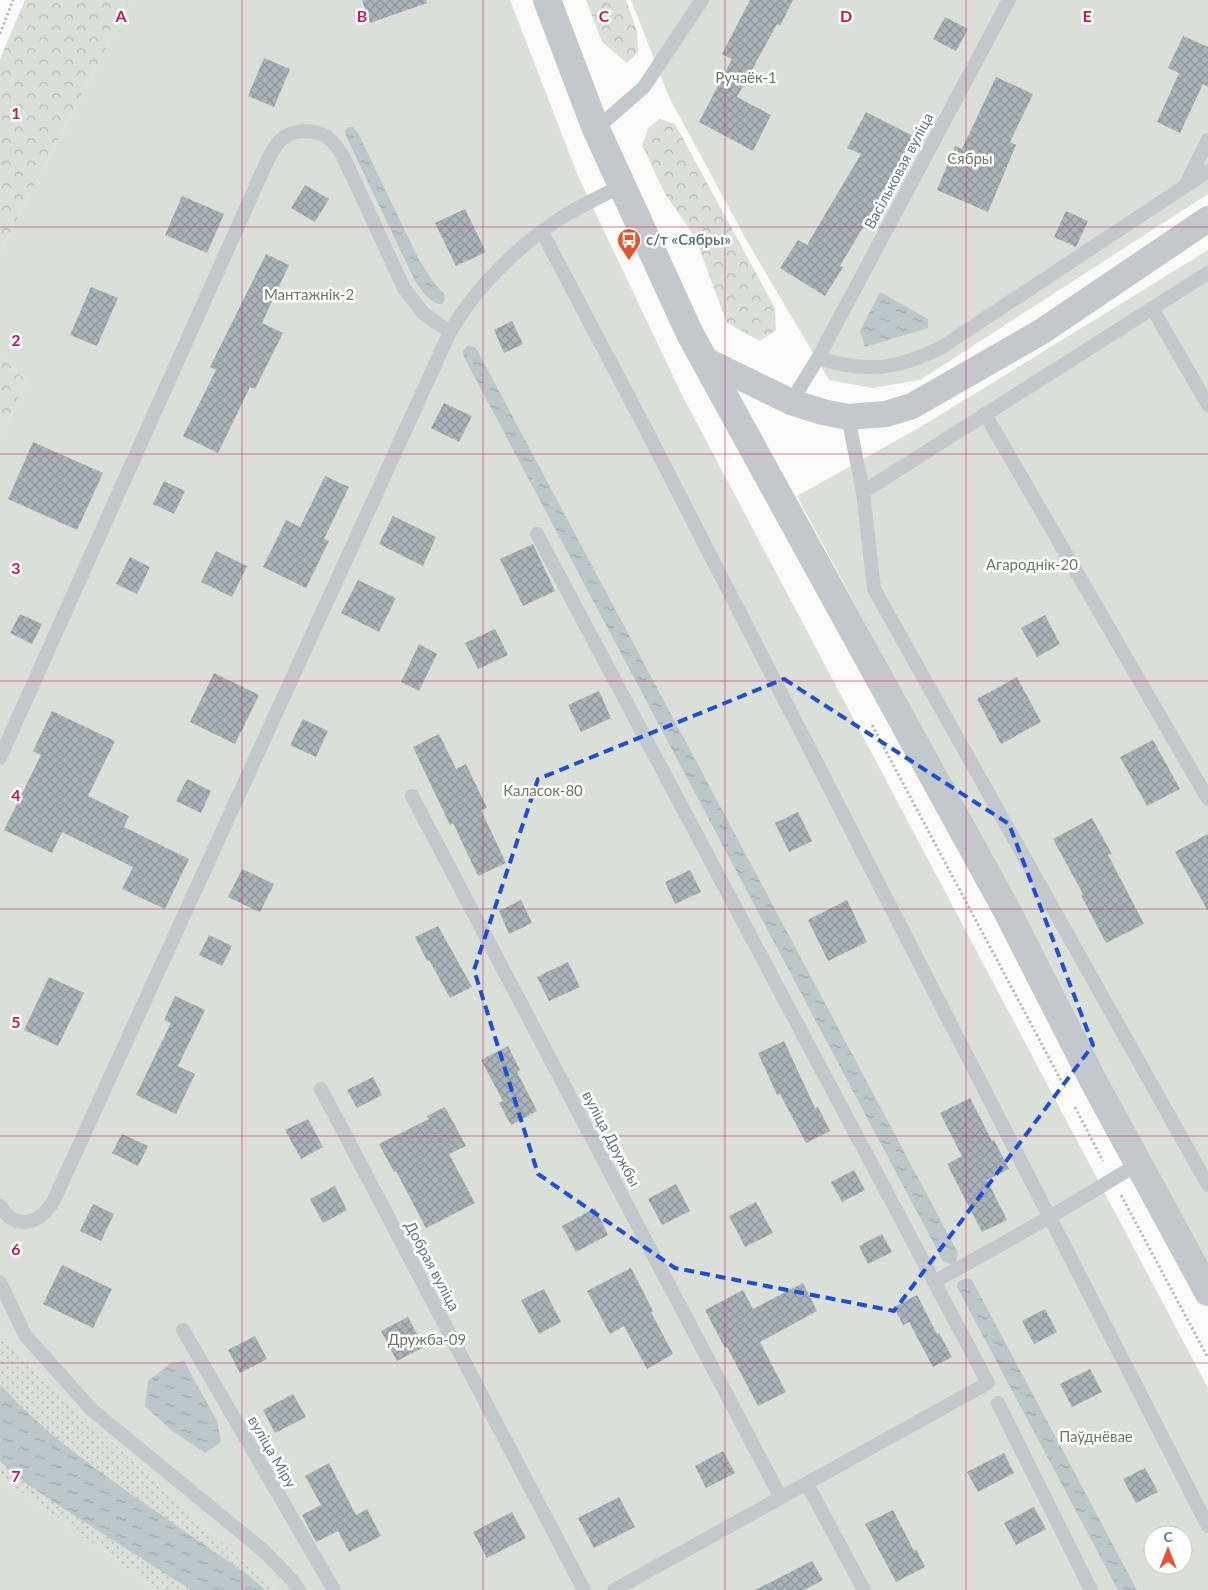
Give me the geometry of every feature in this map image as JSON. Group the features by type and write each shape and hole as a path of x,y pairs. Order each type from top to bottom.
{"street":[{"path":"547,0 596,129 690,334 1006,909 1093,1080 1208,1292"},
{"path":"706,360 791,402 823,412 848,417 886,414 912,406 1040,332 1208,219"}],"lane":[{"path":"596,129 644,88 702,0"},
{"name":"Васільковая вуліца","path":"791,402 818,358 1009,0"},
{"path":"0,758 268,159 274,148 283,138 293,133 304,131 321,134 335,144 342,154 404,288 423,312 450,332"},
{"path":"1185,186 1208,140"},
{"path":"818,358 865,368 892,366 918,359 942,347 1208,171"},
{"path":"0,1206 10,1218 27,1222 43,1216 54,1200 450,332 467,304 504,264 542,232 569,213 621,186"},
{"path":"542,232 642,420 1208,1526"},
{"path":"864,492 1208,273"},
{"path":"1152,308 1208,405"},
{"path":"985,414 1208,799"},
{"path":"848,417 864,492 874,589 1208,1185"},
{"path":"537,534 988,1383 614,1590"},
{"name":"вуліца Дружбы","path":"412,796 781,1498"},
{"name":"Добрая вуліца","path":"322,1089 584,1590"},
{"path":"934,1282 1050,1217 1138,1164"},
{"path":"0,1282 25,1335 92,1410 265,1552 299,1590"},
{"name":"вуліца Міру","path":"183,1330 334,1590"},
{"path":"998,1403 1091,1590"},
{"path":"807,1484 864,1590"}],"path":[{"path":"0,34 13,0"}],"highlighted area":[{"path":"784,679 1009,824 1093,1045 894,1311 675,1268 538,1174 474,970 538,779"}],"green space":[{"path":"25,0 131,0 0,252 0,59"},
{"path":"131,0 510,0 578,176 682,395 1208,1388 1208,1590 274,1590 110,1440 0,1335 0,439 27,381 0,356 0,252"},
{"path":"586,0 626,0 637,31 638,52 627,63 602,42"},
{"name":"Сябры","path":"631,0 1208,0 1208,194 920,380 872,388 829,380 748,243 669,97"},
{"path":"660,119 675,124 775,308 776,330 760,341 727,323 695,237 665,194 642,145 649,127"},
{"name":"Агароднік-20","path":"1208,250 1208,1265 797,496 922,426"},
{"path":"0,356 27,381 0,439"},
{"path":"0,1335 110,1440 274,1590 158,1590 0,1477"},
{"path":"0,1477 158,1590 0,1590"}],"water":[{"path":"348,127 353,127 358,133 418,258 432,280 444,294 445,299 442,304 433,302 415,281 346,136 345,131"},
{"path":"880,292 928,319 928,328 865,347 860,331"},
{"path":"468,345 476,348 958,1253 956,1262 951,1264 943,1261 464,357 463,351"},
{"path":"966,1278 972,1280 1137,1590 1118,1590 957,1287 958,1282"},
{"path":"184,1361 217,1421 221,1442 205,1453 171,1430 145,1406 148,1381 171,1363"},
{"path":"0,1384 22,1407 69,1448 241,1570 265,1590 191,1590 20,1479 0,1461"}],"building":[{"path":"362,0 426,0 427,3 370,23"},
{"path":"750,0 793,0 780,26 777,24 737,97 771,115 753,151 699,122 732,59 722,54"},
{"path":"945,17 968,29 956,51 933,39"},
{"path":"1183,36 1208,47 1208,87 1203,84 1180,133 1157,122 1179,73 1168,68"},
{"path":"264,58 290,69 274,107 248,96"},
{"path":"996,77 1033,94 1010,142 1016,145 988,212 937,190 955,146 962,149"},
{"path":"866,112 913,136 883,194 840,266 843,267 825,296 780,268 798,240 807,245 861,154 847,148"},
{"path":"305,185 329,199 315,222 291,208"},
{"path":"182,196 224,214 207,253 165,235"},
{"path":"465,209 486,252 456,266 435,223"},
{"path":"1066,211 1088,221 1076,247 1054,237"},
{"path":"266,254 289,265 262,323 283,333 255,389 250,387 218,453 183,436 216,370 210,367"},
{"path":"91,287 118,298 97,346 70,335"},
{"path":"512,321 523,344 504,353 494,330"},
{"path":"444,403 472,416 459,442 431,428"},
{"path":"33,442 103,473 77,530 8,499"},
{"path":"325,476 349,487 324,539 329,541 306,588 263,567 286,520 300,527"},
{"path":"164,481 185,491 174,514 153,504"},
{"path":"393,516 436,537 423,566 379,544"},
{"path":"533,544 555,591 523,606 500,559"},
{"path":"216,551 247,566 232,597 201,582"},
{"path":"130,557 150,567 137,594 116,584"},
{"path":"358,580 396,598 379,632 341,613"},
{"path":"20,614 42,624 32,644 10,633"},
{"path":"1045,615 1060,644 1037,657 1021,628"},
{"path":"495,629 508,655 478,669 465,643"},
{"path":"419,644 437,654 419,691 401,682"},
{"path":"214,673 259,695 235,744 190,722"},
{"path":"1017,677 1041,722 1001,744 977,699"},
{"path":"599,691 611,718 581,732 568,705"},
{"path":"52,711 115,741 88,796 129,816 124,827 189,859 165,909 122,889 133,867 62,832 52,853 4,830 41,755 33,751"},
{"path":"303,719 328,731 316,757 290,745"},
{"path":"439,734 456,769 466,764 487,808 481,810 506,863 478,876 453,823 450,825 413,747"},
{"path":"1153,740 1180,789 1147,806 1120,757"},
{"path":"187,779 211,791 201,813 176,801"},
{"path":"798,812 812,841 789,852 775,823"},
{"path":"1092,818 1112,854 1108,855 1144,924 1106,943 1081,895 1083,894 1053,839"},
{"path":"1208,834 1208,911 1175,852"},
{"path":"242,869 274,884 260,912 228,897"},
{"path":"690,870 701,892 675,904 665,882"},
{"path":"521,900 532,923 509,934 499,911"},
{"path":"847,900 867,942 828,961 808,920"},
{"path":"438,926 472,987 450,998 429,960 427,961 415,937"},
{"path":"209,935 232,946 222,966 199,955"},
{"path":"568,962 580,987 549,1001 537,977"},
{"path":"49,977 84,993 58,1046 24,1030"},
{"path":"175,996 205,1010 178,1066 195,1074 176,1114 136,1095 171,1023 164,1020"},
{"path":"784,1041 815,1108 818,1107 830,1131 806,1143 780,1094 777,1095 758,1053"},
{"path":"508,1046 520,1070 517,1072 537,1111 511,1125 499,1103 503,1101 481,1060"},
{"path":"373,1077 382,1095 357,1108 347,1090"},
{"path":"970,1098 1009,1169 987,1180 1007,1220 982,1232 947,1164 962,1156 940,1113"},
{"path":"445,1107 466,1146 449,1154 475,1203 426,1228 396,1171 394,1172 379,1144 429,1119 427,1116"},
{"path":"308,1119 323,1147 301,1159 285,1130"},
{"path":"122,1134 148,1146 138,1166 112,1153"},
{"path":"854,1170 865,1190 842,1202 831,1182"},
{"path":"676,1184 690,1211 662,1225 648,1199"},
{"path":"335,1186 347,1210 323,1223 310,1199"},
{"path":"756,1202 773,1233 745,1247 729,1216"},
{"path":"93,1204 114,1214 101,1241 80,1231"},
{"path":"595,1208 608,1235 576,1252 562,1226"},
{"path":"882,1234 892,1252 868,1264 859,1246"},
{"path":"62,1265 112,1289 93,1328 43,1304"},
{"path":"631,1268 673,1354 647,1369 624,1326 610,1334 587,1291"},
{"path":"803,1283 817,1311 760,1342 786,1392 758,1406 705,1310 743,1290 753,1309"},
{"path":"544,1289 561,1322 539,1334 521,1300"},
{"path":"917,1295 937,1334 939,1333 952,1357 933,1367 909,1322 903,1325 894,1307"},
{"path":"1045,1309 1057,1332 1034,1344 1022,1321"},
{"path":"408,1317 424,1347 397,1361 381,1331"},
{"path":"255,1336 267,1359 240,1373 228,1350"},
{"path":"1090,1369 1102,1392 1072,1407 1060,1384"},
{"path":"293,1394 306,1417 275,1433 263,1410"},
{"path":"723,1451 735,1473 706,1488 695,1466"},
{"path":"1004,1453 1014,1473 978,1492 967,1472"},
{"path":"329,1463 356,1515 367,1509 381,1536 349,1552 338,1531 316,1542 302,1515 321,1505 305,1476"},
{"path":"1145,1468 1158,1492 1136,1503 1123,1479"},
{"path":"619,1497 635,1527 594,1548 578,1518"},
{"path":"1034,1507 1046,1529 1016,1545 1004,1523"},
{"path":"893,1510 914,1551 916,1549 925,1567 896,1582 865,1524"},
{"path":"512,1512 526,1538 487,1558 473,1532"},
{"path":"812,1561 823,1580 804,1590 755,1590"}],"place":[{"name":"с/т «Сябры»","path":"629,261"}],"park label":[{"name":"Ручаёк-1","path":"746,78"},
{"name":"Мантажнік-2","path":"309,295"},
{"name":"Каласок-80","path":"543,791"},
{"name":"Дружба-09","path":"427,1340"},
{"name":"Паўднёвае","path":"1096,1437"}]}
